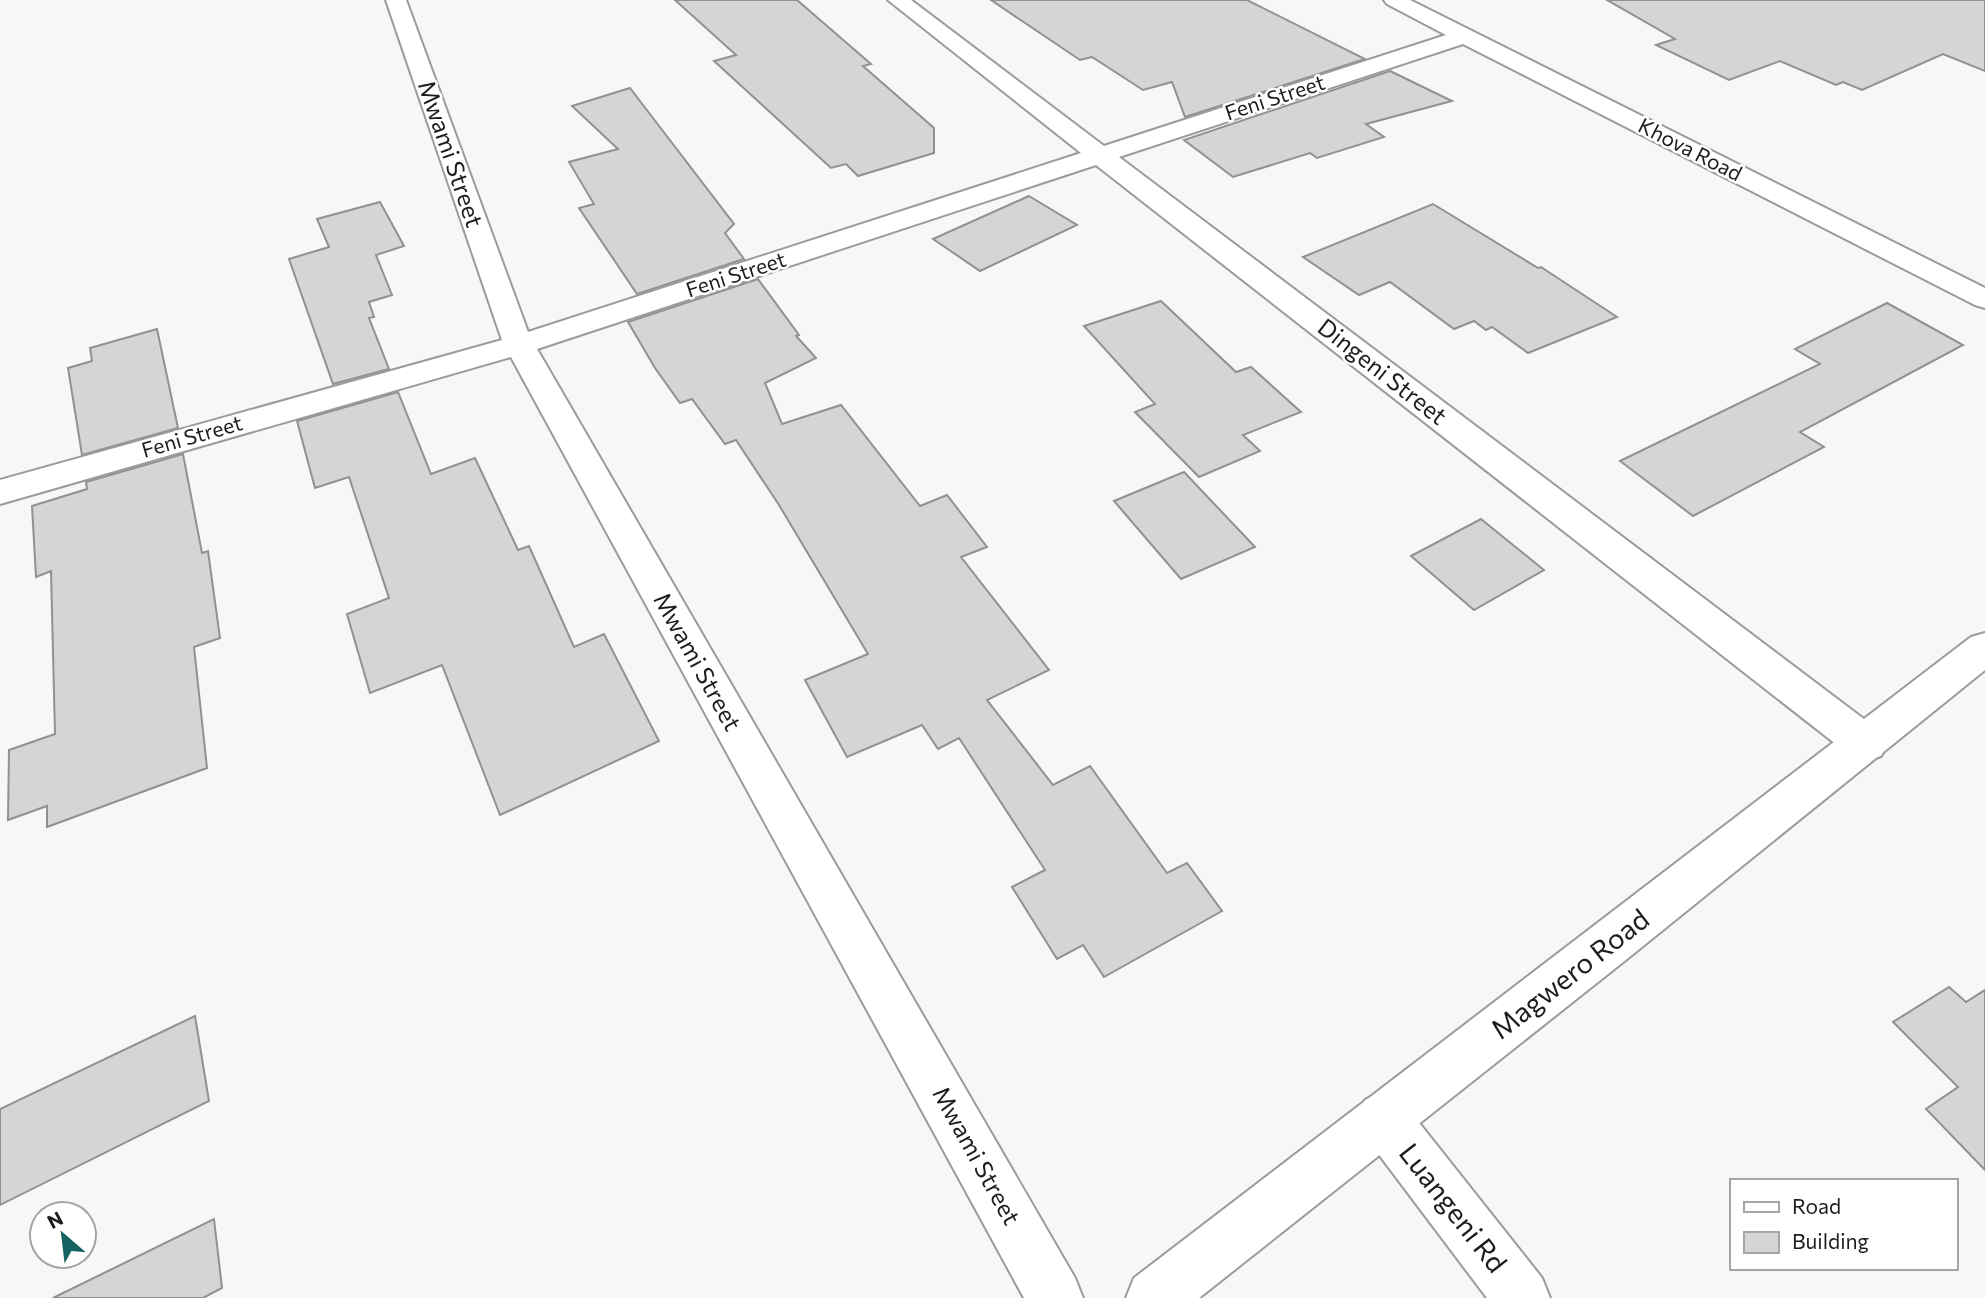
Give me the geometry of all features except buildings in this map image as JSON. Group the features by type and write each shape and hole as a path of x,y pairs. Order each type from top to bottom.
{"street":[{"name":"Mwami Street","path":"396,0 519,345 1055,1298"},
{"name":"Dingeni Street","path":"898,0 1866,744"},
{"name":"Khova Road","path":"1394,0 1985,299"},
{"name":"Feni Street","path":"0,492 519,345 1465,36"},
{"name":"Magwero Road","path":"1154,1298 1866,744 1985,648"},
{"name":"Luangeni Rd","path":"1383,1118 1522,1298"}]}
